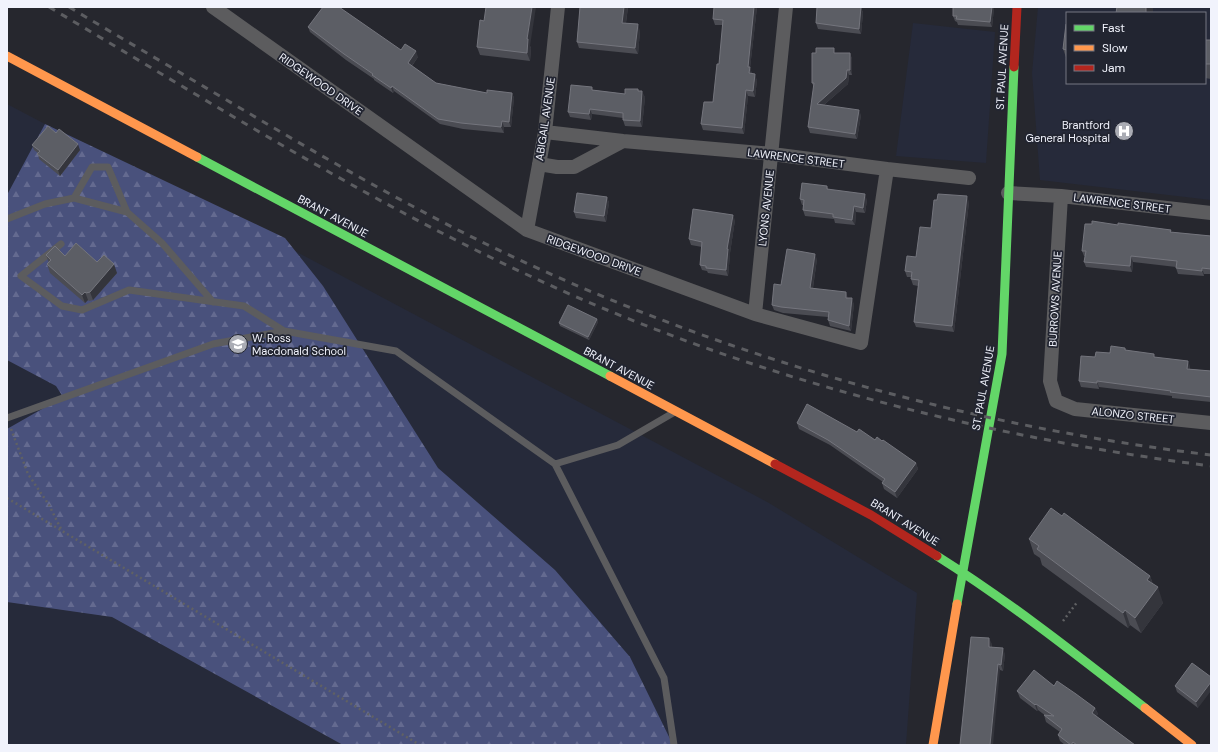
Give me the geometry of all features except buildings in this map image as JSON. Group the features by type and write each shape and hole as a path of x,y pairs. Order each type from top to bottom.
{"main road":[{"name":"ST. PAUL AVENUE","path":"932,745 1002,354 1017,7"},
{"name":"BRANT AVENUE","path":"7,56 871,515 962,572 1052,635 1192,745"}],"street":[{"name":"RIDGEWOOD DRIVE","path":"213,7 527,230 755,314 861,343 887,169"},
{"name":"ABIGAIL AVENUE","path":"527,230 545,132 558,7"},
{"name":"LYONS AVENUE","path":"755,314 786,7"},
{"name":"LAWRENCE STREET","path":"545,132 623,141 772,154 969,178"},
{"path":"539,164 557,167 574,166 623,141"},
{"name":"LAWRENCE STREET","path":"1008,193 1061,196 1211,213"},
{"name":"BURROWS AVENUE","path":"1056,401 1050,381 1061,196"},
{"name":"ALONZO STREET","path":"1056,401 1075,409 1211,423"}],"lane":[{"path":"74,198 92,167 108,167 127,212 162,243 213,302"},
{"path":"7,219 45,204 74,198 127,212"},
{"path":"61,244 21,276 62,306 82,310 129,290 244,306 284,331"},
{"path":"7,418 213,344 284,331 396,351 555,464 664,678 674,745"},
{"path":"555,464 618,445 675,411"}],"path":[{"path":"10,426 28,474 49,505 62,531"},
{"path":"7,498 420,745"},
{"path":"1052,635 1078,601"}],"shaded area":[{"name":"Brantford General Hospital","path":"1038,7 1211,7 1211,200 1040,180 1032,73"},
{"path":"913,23 995,32 986,163 896,156"},
{"name":"W. Ross Macdonald School","path":"7,104 169,184 769,503 917,593 906,745 7,745"}],"green space":[{"name":"W. Ross Macdonald School","path":"45,124 285,238 323,286 438,468 555,570 630,657 673,745 343,745 112,617 7,602 7,429 63,397 56,386 7,360 7,195"}],"railway":[{"path":"49,7 346,182 468,246 530,276 611,312 694,344 778,372 863,397 949,419 1036,438 1211,466"},
{"path":"69,7 317,153 429,215 486,244 572,283 660,319 749,351 840,380 931,404 1024,425 1117,442 1211,455"}],"traffic: fast":[{"path":"957,604 1002,354 1014,67"},
{"path":"197,157 610,376"},
{"path":"937,556 1017,610 1145,708"}],"traffic: slow":[{"path":"7,56 197,157"},
{"path":"610,376 775,464"},
{"path":"933,745 957,604"},
{"path":"1145,708 1192,745"}],"traffic: jam":[{"path":"1014,67 1017,7"},
{"path":"775,464 871,515 937,556"}],"place":[{"name":"Brantford General Hospital","path":"1124,131"},
{"name":"W. Ross Macdonald School","path":"238,344"}]}
